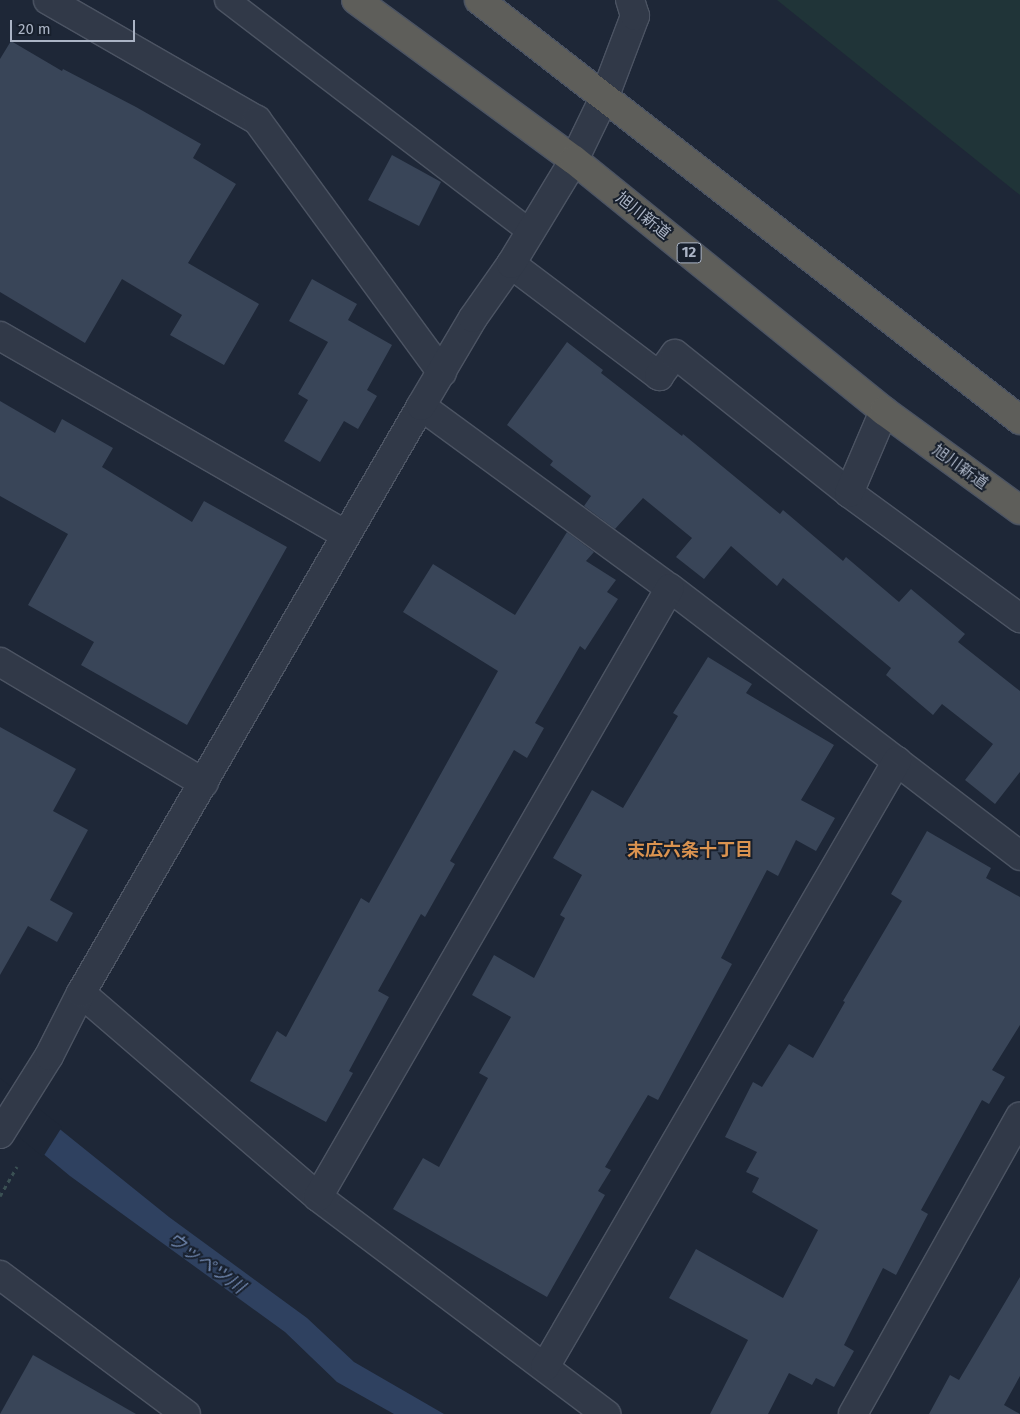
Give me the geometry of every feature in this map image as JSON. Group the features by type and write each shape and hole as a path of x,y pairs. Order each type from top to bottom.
{"highway":[{"name":"旭川新道","path":"356,0 574,160 884,411 1020,510"},
{"path":"479,0 1020,420"}],"street":[{"path":"48,0 257,120 442,373"},
{"path":"0,1134 48,1056 81,993 204,783 345,534 473,318 511,264 574,160 604,98 635,16 630,0"},
{"path":"511,264 659,376 675,354 849,493 1020,618"},
{"path":"0,336 345,534"},
{"path":"421,406 670,588 1020,856"},
{"path":"849,493 884,411"},
{"path":"318,1197 670,588"},
{"path":"0,662 204,783"},
{"path":"545,1367 897,761"},
{"path":"81,993 318,1197 606,1414"},
{"path":"853,1414 1020,1117"},
{"path":"0,1275 186,1414"}],"lane":[{"path":"227,0 530,232"}],"green space":[{"path":"777,0 1020,0 1020,195"}],"water":[{"name":"ウッペツ川","path":"0,1081 169,1217 307,1318 354,1362 444,1414 394,1414 337,1382 285,1332 70,1176 0,1118"}],"pier":[{"path":"0,1078 62,1127 43,1157 0,1121"}],"building":[{"path":"11,41 62,71 63,69 136,107 201,144 193,158 236,184 188,263 259,304 224,365 170,335 182,315 122,279 85,343 0,292 0,59"},
{"path":"392,155 441,182 419,226 368,200"},
{"path":"312,279 357,304 348,320 392,345 367,390 377,396 358,429 344,421 320,462 284,441 308,400 298,394 328,342 289,321"},
{"path":"567,342 603,370 601,373 682,436 683,434 780,514 783,510 843,561 846,557 899,602 911,589 965,634 958,642 1020,691 1020,772 995,804 965,780 993,744 942,704 933,715 886,675 891,668 783,578 777,586 731,546 704,579 676,557 692,538 643,498 615,529 584,506 591,496 550,465 553,461 507,425"},
{"path":"0,401 55,433 62,419 113,448 102,467 192,522 204,501 287,547 187,725 81,665 94,642 28,605 68,534 0,496"},
{"path":"567,532 594,552 586,561 616,580 607,592 618,599 585,650 580,646 535,723 544,728 527,758 514,750 450,861 455,864 425,917 421,914 378,991 389,997 349,1071 353,1073 326,1122 250,1081 277,1031 286,1037 361,898 369,903 498,671 403,612 433,564 515,615"},
{"path":"708,657 752,684 746,693 834,745 801,800 835,818 816,851 796,840 778,876 767,870 721,958 732,964 658,1100 648,1095 605,1167 611,1170 598,1191 605,1195 547,1297 393,1209 423,1158 439,1167 488,1078 479,1073 511,1017 472,995 494,955 534,978 565,918 560,915 582,875 553,858 592,790 623,808 678,716 673,713"},
{"path":"0,727 76,769 53,811 88,830 50,900 73,913 57,942 28,926 0,975"},
{"path":"927,831 991,868 986,878 1020,897 1020,1025 992,1070 1005,1077 989,1104 982,1100 921,1210 928,1214 896,1275 883,1268 844,1345 854,1351 834,1387 816,1378 812,1385 789,1373 768,1414 710,1414 748,1340 669,1298 696,1249 783,1298 818,1230 752,1192 759,1178 746,1172 757,1152 725,1137 753,1082 762,1087 789,1044 813,1058 845,1002 843,1001 902,901 891,894"},
{"path":"1020,1277 1020,1376 1004,1405 1020,1414 929,1414 950,1375 959,1380"},
{"path":"33,1355 136,1414 0,1414"}],"district":[{"name":"末広六条十丁目","path":"690,850"}]}
